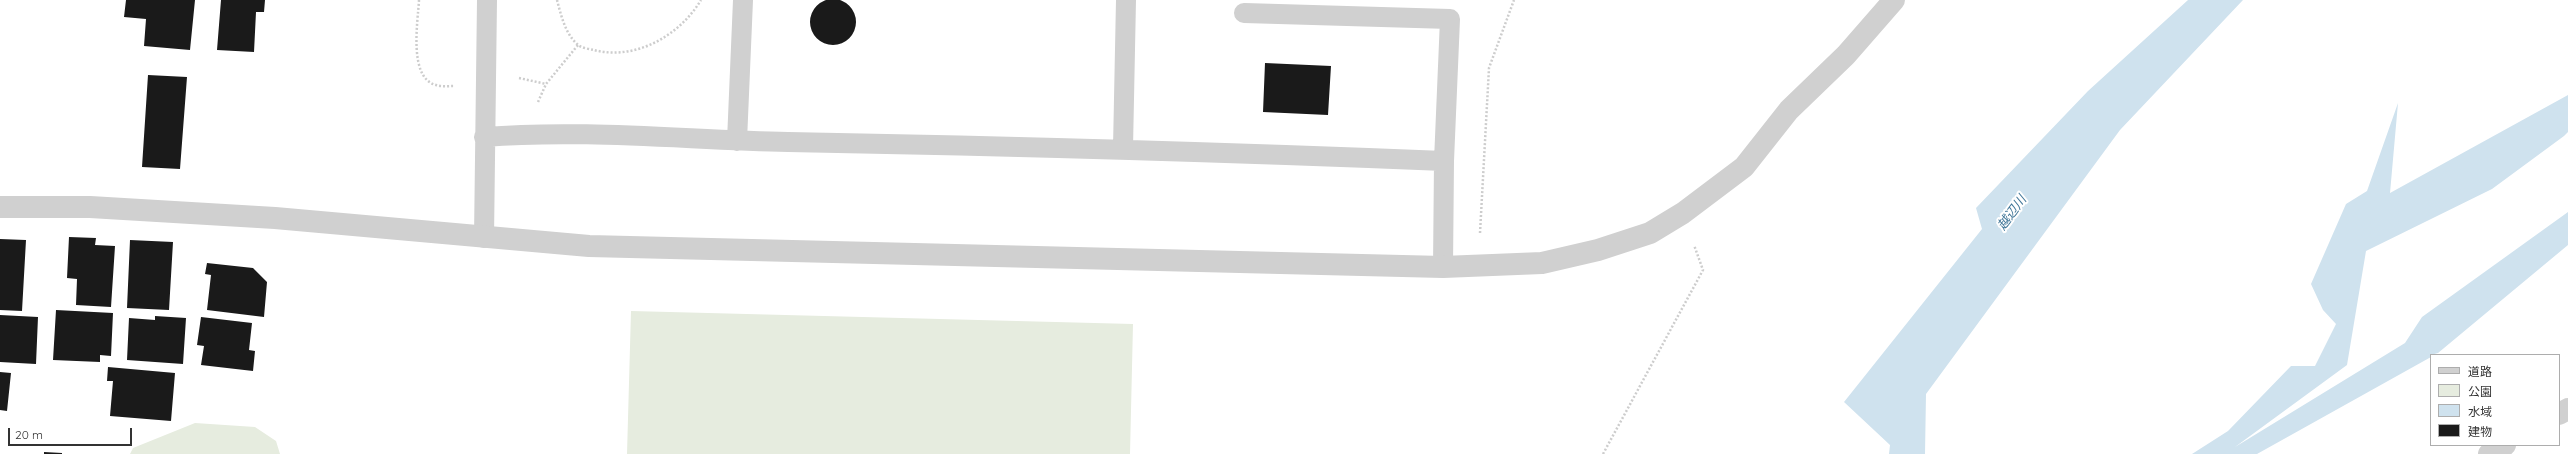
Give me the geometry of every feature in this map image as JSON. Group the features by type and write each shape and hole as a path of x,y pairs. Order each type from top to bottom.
{"street":[{"path":"0,207 90,207 260,217 484,238 589,246 1443,267 1542,263 1598,250 1650,233 1683,213 1744,166 1789,110 1846,55 1894,0"},
{"path":"2489,454 2503,446"}],"lane":[{"path":"484,238 484,137 487,0"},
{"path":"737,141 743,0"},
{"path":"1123,148 1126,0"},
{"path":"1244,13 1291,7 1450,19 1444,161 1443,267"},
{"path":"484,137 524,134 737,141 1123,148 1444,161"}],"path":[{"path":"419,0 416,54 420,72 434,85 485,88"},
{"path":"557,0 566,28 578,45 602,52 630,52 664,39 680,25 701,0"},
{"path":"1478,265 1489,68 1514,0"},
{"path":"524,134 546,84 578,45"},
{"path":"1603,454 1703,270 1683,213"}],"green space":[{"path":"631,311 1133,324 1130,454 627,454"},
{"path":"195,423 255,427 276,441 280,454 130,454 133,448"}],"water":[{"name":"越辺川","path":"2188,0 2243,0 2120,130 1926,394 1925,454 1889,454 1890,445 1844,402 1982,229 1976,208 2088,91"},
{"path":"2568,95 2568,132 2564,136 2492,189 2366,251 2347,365 2235,447 2405,343 2422,317 2568,212 2568,245 2438,353 2430,354 2430,358 2257,454 2192,454 2228,431 2291,366 2315,366 2336,324 2323,310 2311,284 2346,204 2367,191 2398,103 2390,193"}],"building":[{"path":"838,-1 850,5 855,13 855,31 850,39 842,44 828,45 816,39 811,31 810,17 816,5 824,0"},
{"path":"126,0 195,0 190,50 144,46 146,19 124,17"},
{"path":"221,0 265,0 264,12 256,12 254,52 217,50"},
{"path":"1265,63 1331,66 1328,115 1263,112"},
{"path":"148,75 187,77 180,169 142,167"},
{"path":"69,237 96,238 95,245 115,246 111,307 76,305 77,279 67,278"},
{"path":"0,239 26,240 22,311 0,310"},
{"path":"130,240 173,242 169,310 127,308"},
{"path":"207,263 253,268 267,282 264,317 207,310 211,275 205,274"},
{"path":"56,310 113,313 111,356 100,355 100,362 53,360"},
{"path":"0,315 38,317 36,364 0,362"},
{"path":"155,316 186,318 183,364 127,360 129,318 155,320"},
{"path":"201,317 252,323 249,350 255,351 253,371 201,365 204,346 197,345"},
{"path":"108,367 175,373 171,421 110,416 113,381 107,381"},
{"path":"0,372 11,373 7,411 0,410"},
{"path":"44,452 62,453 62,454 44,454"}]}
